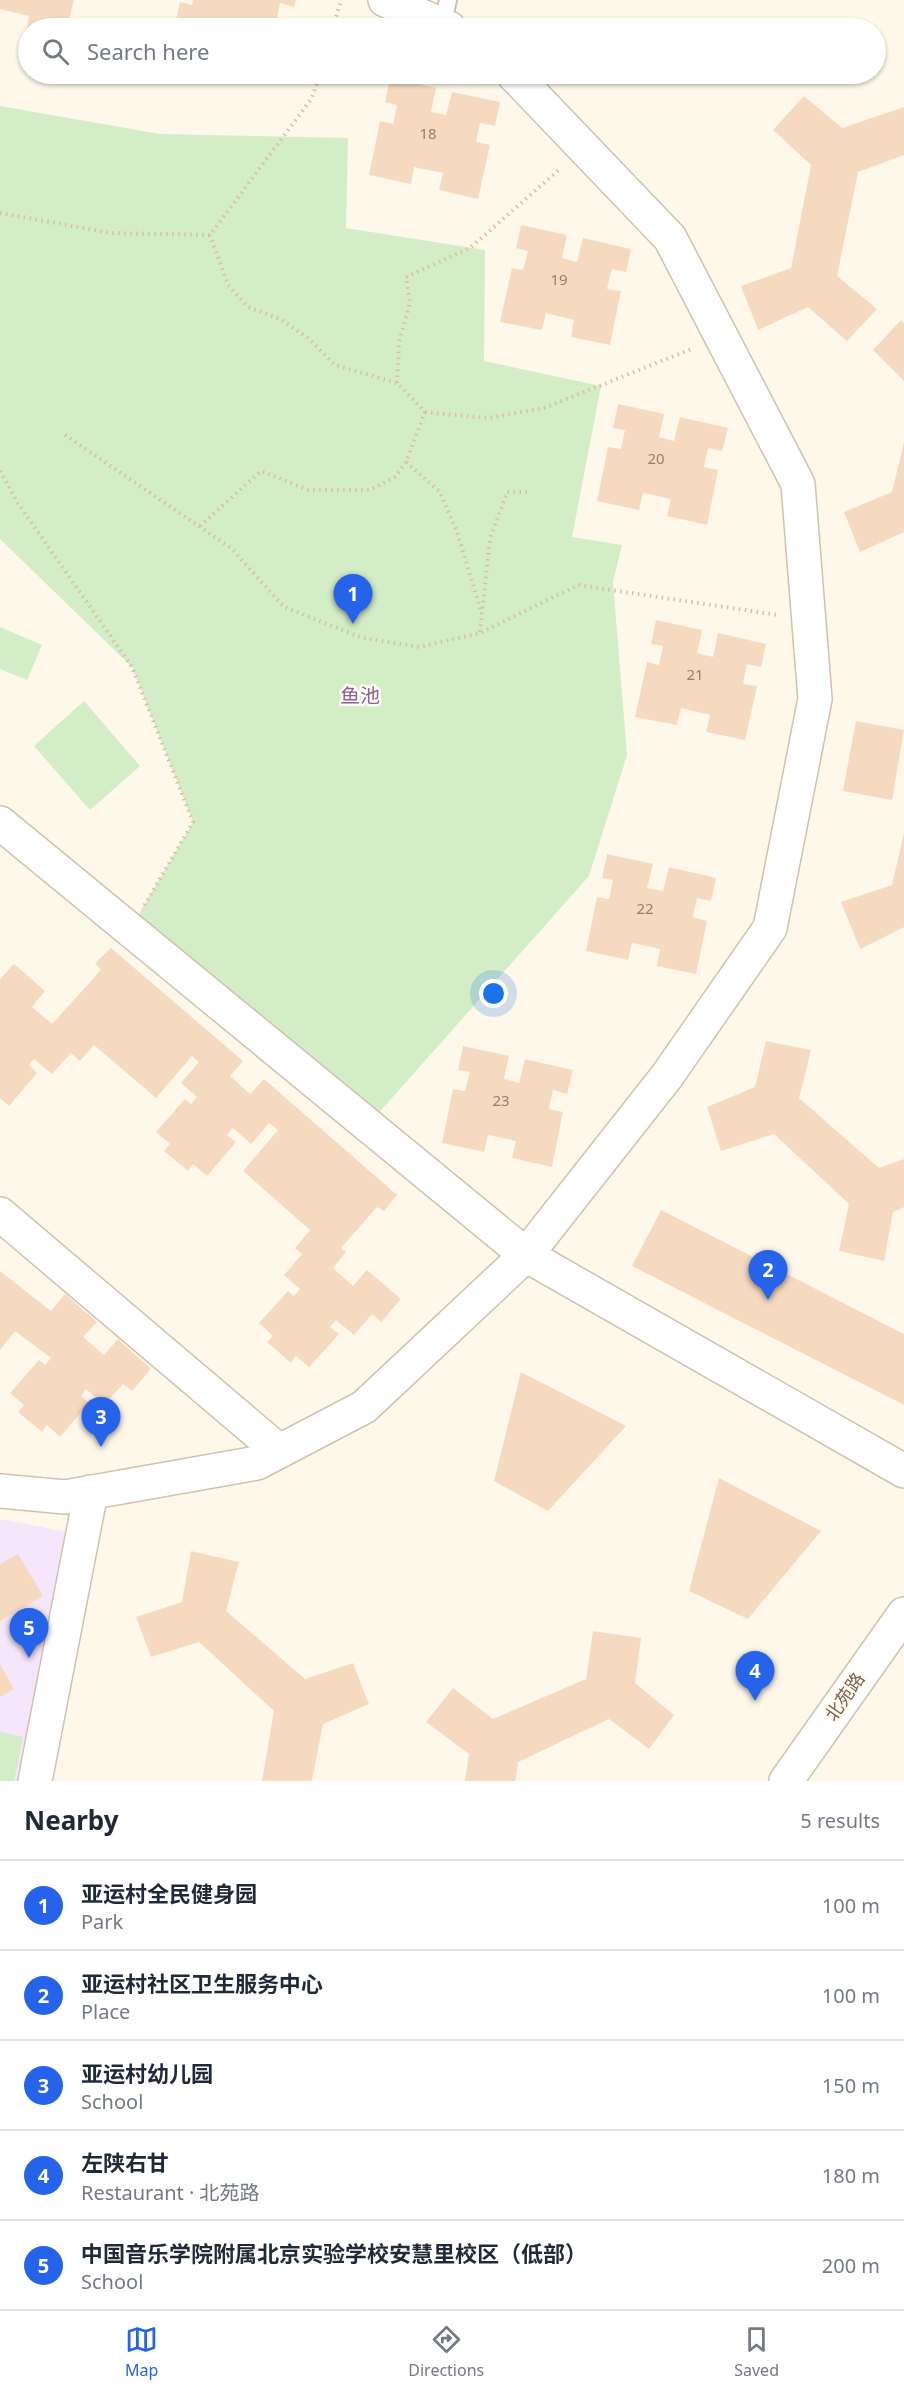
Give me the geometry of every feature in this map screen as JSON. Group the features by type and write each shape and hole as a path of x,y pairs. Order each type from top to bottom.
{"street":[{"path":"385,0 446,18"},
{"path":"0,1491 65,1497 257,1463 364,1407 526,1255 667,1076 770,928 815,699 798,484 670,238 523,84"},
{"path":"0,824 526,1255 904,1471"},
{"path":"0,1214 279,1451"},
{"path":"35,1781 91,1492"},
{"name":"北苑路","path":"786,1781 904,1614"}],"path":[{"path":"336,18 341,0"},
{"path":"210,235 312,98 317,84"},
{"path":"397,383 399,342 410,303 406,277 470,248 584,148"},
{"path":"0,213 111,233 210,235"},
{"path":"210,235 228,285 248,307 280,319 299,332 335,365 397,383 425,412 488,418 544,408 721,337"},
{"path":"200,526 261,471 308,490 370,490 395,477 406,462 425,412"},
{"path":"65,435 231,548 284,607 363,638 419,647 480,633 578,585 809,620"},
{"path":"406,462 440,492 457,532 482,614"},
{"path":"0,471 17,502 132,666 193,822 130,929"},
{"path":"480,633 490,539 507,492 527,492"}],"shaded area":[{"path":"0,1519 83,1535 35,1781 0,1781"}],"green space":[{"path":"0,106 160,134 348,138 346,228 485,250 484,361 601,386 572,537 622,545 613,582 627,755 589,876 368,1125 130,929 193,822 132,667 0,539"},
{"path":"0,627 42,645 27,680 0,669"},
{"path":"84,701 140,766 90,810 34,746"},
{"path":"0,1732 23,1737 14,1781 0,1781"}],"building":[{"path":"0,0 74,0 70,18 29,18 29,16 0,9"},
{"path":"193,0 296,0 294,7 280,3 277,18 176,18 180,2 192,5"},
{"path":"389,84 418,84 436,88 431,112 446,115 452,92 500,102 495,126 480,123 476,142 490,145 478,199 439,190 443,173 414,167 411,184 369,175 380,121 393,124 397,105 385,102"},
{"path":"804,96 842,128 904,107 904,155 858,172 837,276 877,309 847,341 808,307 758,330 741,286 791,268 811,165 773,130"},
{"path":"521,225 567,235 562,258 577,262 583,238 631,249 626,272 612,269 607,289 621,291 610,345 571,337 574,320 546,313 542,330 500,322 512,268 523,270 528,251 516,248"},
{"path":"901,320 904,323 904,381 873,350"},
{"path":"618,404 664,414 659,437 674,441 680,417 728,428 722,451 708,448 704,467 718,470 707,525 667,516 671,499 643,493 639,510 597,501 608,447 621,449 625,430 613,428"},
{"path":"904,442 904,532 860,552 844,512 892,492"},
{"path":"656,620 702,630 697,653 713,657 718,633 766,644 761,667 747,664 743,684 757,686 745,740 706,732 710,715 681,708 677,725 635,717 647,662 659,665 663,646 651,644"},
{"path":"856,721 904,730 892,800 843,791"},
{"path":"904,833 904,927 860,949 841,902 892,885"},
{"path":"607,854 653,864 647,888 663,891 669,867 716,878 711,901 697,898 693,917 707,921 696,974 657,966 660,949 632,943 628,960 586,951 597,897 609,899 613,880 602,878"},
{"path":"111,948 243,1061 230,1076 250,1094 264,1079 397,1195 384,1211 377,1207 341,1248 346,1252 333,1268 353,1286 367,1270 401,1299 381,1322 372,1314 354,1335 336,1320 330,1327 339,1334 309,1367 296,1356 291,1363 267,1342 273,1336 259,1323 288,1291 294,1296 300,1289 284,1275 302,1254 295,1248 310,1230 243,1171 278,1130 269,1123 251,1144 233,1128 227,1135 236,1142 207,1176 193,1164 188,1171 164,1151 170,1144 156,1132 185,1099 191,1104 197,1097 181,1083 199,1062 192,1056 156,1098 94,1045 80,1061 71,1053 52,1074 34,1059 29,1065 37,1073 9,1106 0,1098 0,979 14,964 45,991 32,1007 52,1024 101,970 95,963"},
{"path":"766,1041 811,1050 799,1098 879,1168 904,1159 904,1207 893,1212 884,1261 839,1251 849,1204 774,1134 721,1151 707,1107 755,1087"},
{"path":"463,1046 509,1056 504,1079 519,1083 525,1059 573,1070 567,1094 553,1090 549,1109 563,1112 552,1167 512,1158 516,1141 488,1135 484,1152 442,1143 453,1089 465,1091 470,1072 458,1070"},
{"path":"661,1210 904,1334 904,1405 632,1266"},
{"path":"0,1271 51,1311 65,1294 97,1322 83,1337 104,1355 118,1339 151,1369 132,1391 123,1384 104,1405 86,1389 81,1396 89,1403 60,1437 47,1425 42,1432 18,1412 24,1405 10,1393 39,1360 45,1365 51,1358 15,1331 0,1350"},
{"path":"521,1372 626,1426 548,1511 494,1481"},
{"path":"719,1478 821,1531 748,1619 689,1591"},
{"path":"191,1551 239,1562 226,1611 305,1679 353,1663 369,1704 323,1724 312,1781 262,1781 274,1711 199,1642 151,1657 136,1617 182,1602"},
{"path":"18,1554 43,1596 0,1621 0,1564"},
{"path":"593,1631 641,1638 635,1683 674,1715 649,1749 609,1719 518,1762 515,1781 465,1781 469,1754 426,1722 453,1688 493,1719 586,1679"},
{"path":"0,1664 14,1689 0,1697"}],"place":[{"name":"亚运村全民健身园","path":"353,624"},
{"name":"亚运村社区卫生服务中心","path":"768,1300"},
{"name":"亚运村幼儿园","path":"101,1447"},
{"name":"中国音乐学院附属北京实验学校安慧里校区（低部）","path":"29,1658"},
{"name":"左陕右甘","path":"755,1701"}],"district":[{"name":"鱼池","path":"360,696"}]}
